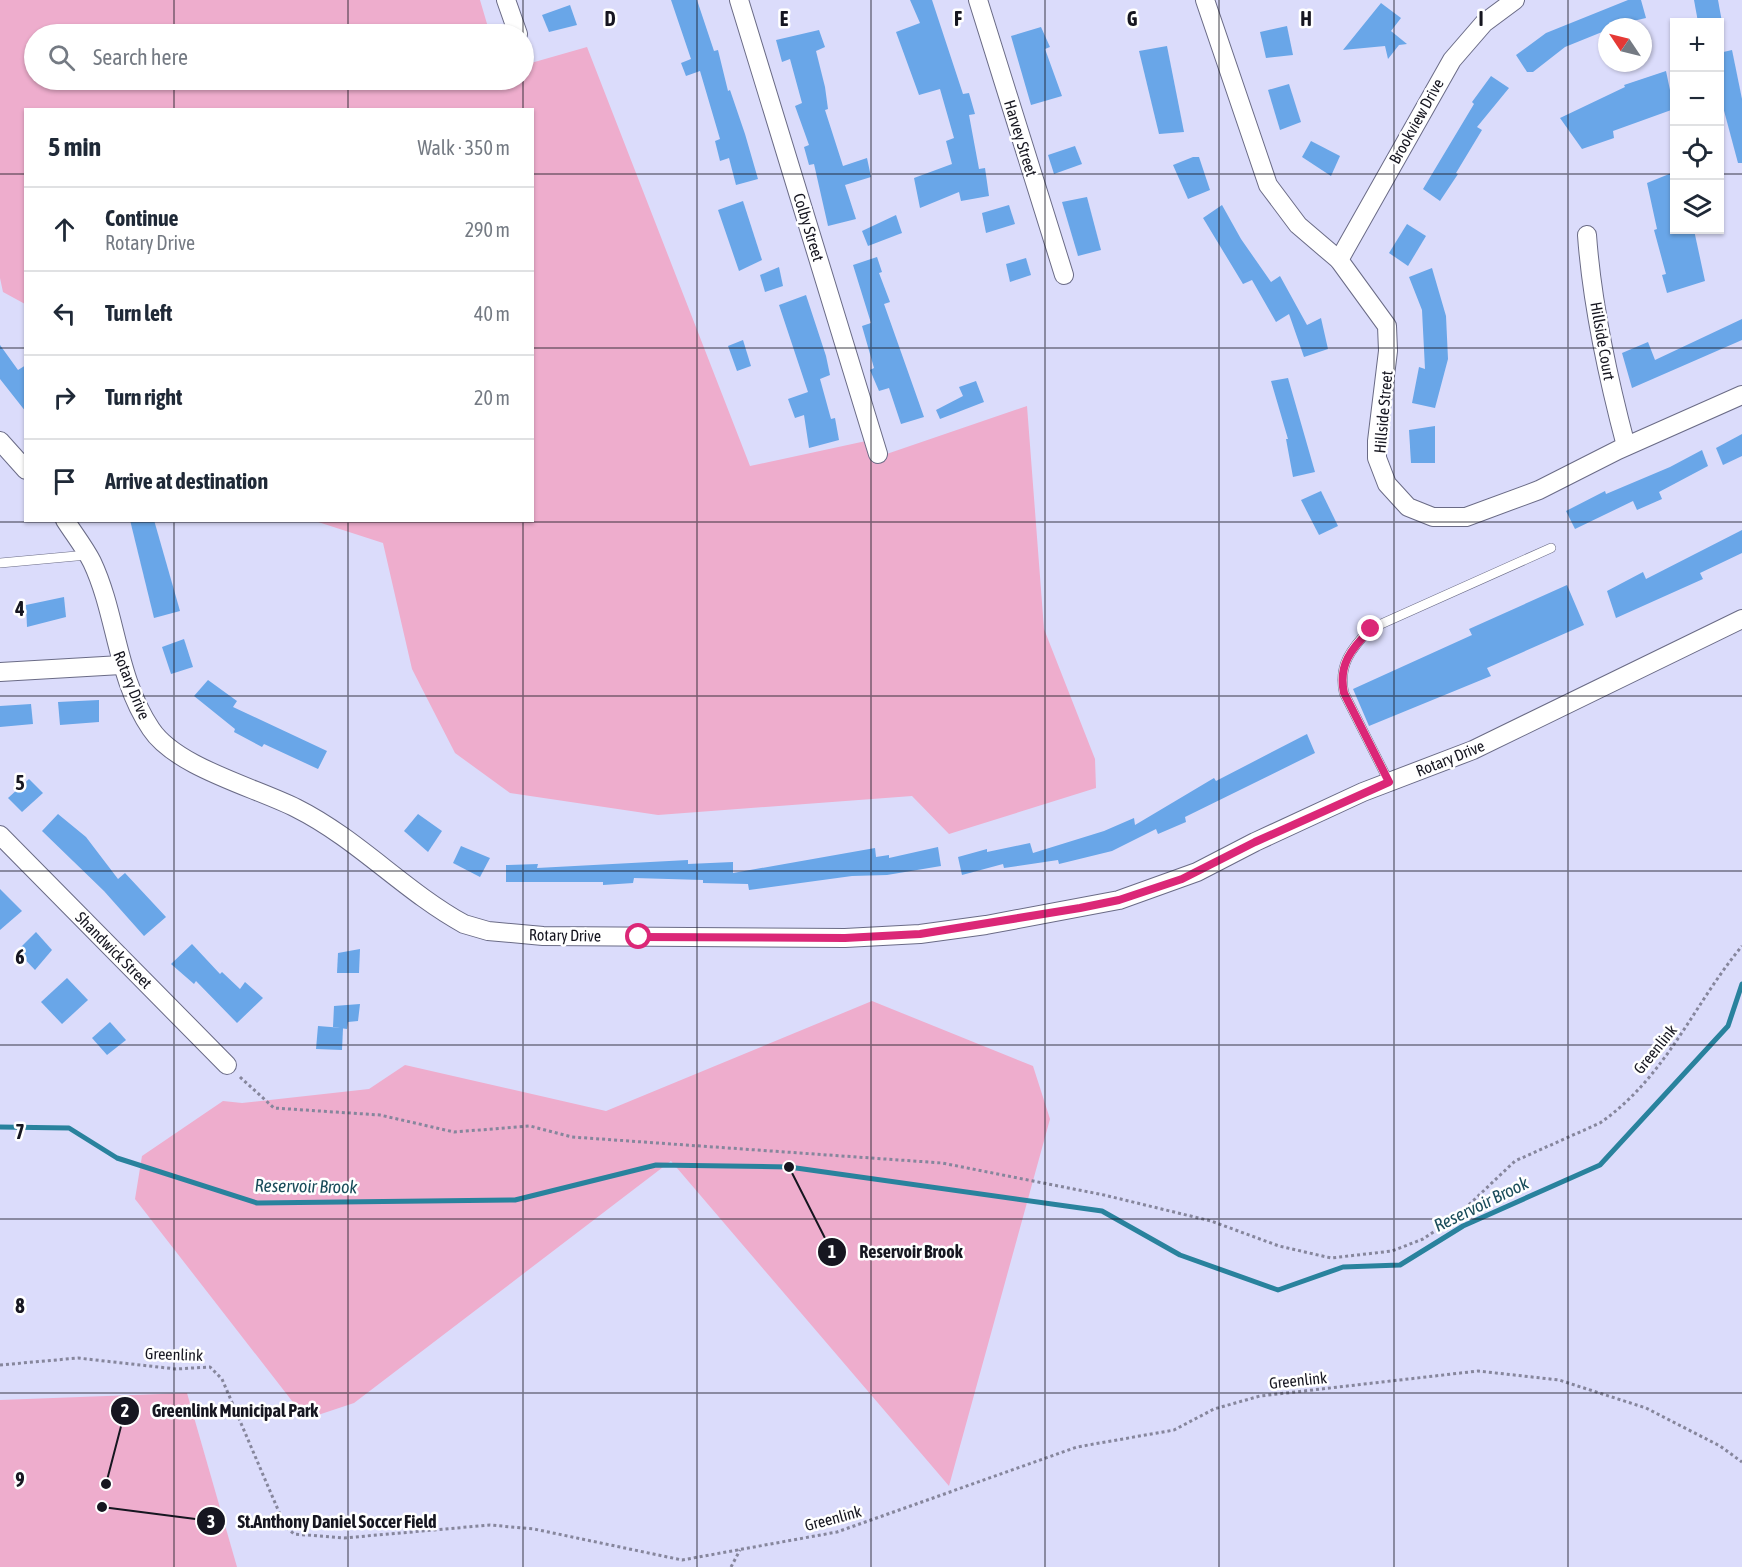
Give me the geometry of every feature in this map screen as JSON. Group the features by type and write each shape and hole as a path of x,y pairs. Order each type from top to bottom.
{"street":[{"path":"506,0 514,24"},
{"name":"Colby Street","path":"739,0 878,454"},
{"name":"Harvey Street","path":"978,0 1064,275"},
{"name":"Hillside Street","path":"1205,0 1268,185 1298,225 1339,260 1387,326 1389,335 1377,458 1387,484 1408,507 1433,517 1466,517 1539,490 1626,446 1742,395"},
{"name":"Brookview Drive","path":"1339,260 1452,60 1484,23 1515,0"},
{"name":"Hillside Court","path":"1587,235 1589,263 1612,389 1626,446"},
{"path":"4,449 24,468"},
{"name":"Rotary Drive","path":"66,522 92,560 121,665 150,729 173,752 193,764 297,809 331,828 464,924 516,934 845,938 920,934 996,923 1119,900 1174,882 1255,842 1389,782 1480,746 1742,620"},
{"path":"0,672 121,665"},
{"name":"Shandwick Street","path":"0,835 227,1065"}],"lane":[{"path":"1389,782 1344,693 1341,678 1345,659 1354,645 1371,629 1551,548"},
{"path":"0,563 87,555"}],"path":[{"name":"Greenlink","path":"227,1065 274,1108 380,1115 454,1132 530,1126 572,1137 942,1163 1104,1195 1211,1221 1279,1246 1331,1258 1392,1251 1423,1239 1456,1217 1515,1161 1600,1124 1611,1116 1645,1082 1681,1038 1742,946"},
{"name":"Greenlink","path":"0,1365 78,1358 176,1369 210,1367 222,1379 285,1526 294,1533 344,1538 490,1525 534,1529 682,1560 837,1532 1077,1447 1174,1430 1214,1410 1260,1396 1478,1371 1559,1380 1646,1408 1720,1446 1742,1462"},
{"path":"731,1567 740,1549"}],"shaded area":[{"path":"0,0 480,0 487,24 24,24 24,90 534,90 534,62 587,47 750,466 866,441 872,459 1027,406 1044,629 1095,759 1096,788 949,834 912,796 658,815 510,793 455,753 412,669 383,543 318,522 534,522 534,108 24,108 24,303 3,292 0,278"},
{"path":"872,1001 1033,1066 1050,1119 949,1486 671,1161 354,1403 306,1419 135,1199 142,1156 223,1101 242,1103 369,1089 405,1065 606,1111"},
{"path":"187,1393 237,1567 0,1567 0,1400"}],"building":[{"path":"671,0 697,0 714,51 718,50 728,91 730,90 758,179 736,185 729,158 720,161 715,141 720,139 700,71 686,76 681,63 691,59"},
{"path":"910,0 932,0 963,94 969,93 975,114 969,115 979,169 985,168 989,196 961,201 959,192 920,208 914,178 952,164 946,141 954,138 940,89 919,95 896,32 920,23"},
{"path":"1628,0 1641,0 1646,18 1598,18 1598,34 1565,47 1533,72 1527,72 1516,55 1546,33"},
{"path":"1694,0 1718,0 1721,18 1697,18"},
{"path":"1381,3 1401,18 1391,31 1407,44 1399,45 1388,59 1385,46 1343,50"},
{"path":"570,5 577,25 549,32 542,15"},
{"path":"1287,26 1293,55 1266,58 1260,32"},
{"path":"1041,27 1050,47 1045,49 1062,96 1031,105 1011,36"},
{"path":"819,30 825,47 816,51 825,87 828,109 825,110 843,166 867,158 871,177 845,185 856,219 828,226 814,164 809,165 804,147 809,145 795,106 802,103 790,59 782,62 776,40"},
{"path":"1167,46 1184,132 1159,134 1139,51"},
{"path":"1732,50 1742,99 1742,163 1738,163 1724,111 1724,52"},
{"path":"1666,71 1670,90 1670,110 1613,131 1614,138 1582,149 1560,118 1625,87 1624,85"},
{"path":"1491,76 1509,88 1477,127 1482,130 1440,201 1423,189 1474,104 1472,102"},
{"path":"1289,84 1301,122 1280,130 1268,90"},
{"path":"1311,141 1340,156 1331,176 1302,157"},
{"path":"1075,146 1082,164 1054,174 1048,155"},
{"path":"1199,157 1210,190 1188,199 1173,165"},
{"path":"1670,174 1670,234 1695,234 1705,281 1667,293 1662,275 1666,274 1654,230 1657,229 1647,183"},
{"path":"1087,197 1101,250 1078,256 1062,202"},
{"path":"743,201 762,260 739,271 718,210"},
{"path":"1009,205 1015,224 986,233 982,213"},
{"path":"1222,205 1241,239 1271,282 1280,276 1307,325 1321,318 1328,349 1304,357 1289,314 1276,322 1252,280 1243,284 1203,218"},
{"path":"896,215 902,233 868,246 862,231"},
{"path":"1407,224 1426,236 1408,266 1389,253"},
{"path":"877,257 882,272 879,273 890,302 884,304 924,417 901,424 889,388 879,391 870,370 874,368 862,326 871,323 853,265"},
{"path":"1026,258 1031,275 1010,282 1006,264"},
{"path":"779,267 783,286 765,292 760,275"},
{"path":"1432,268 1446,316 1448,359 1435,408 1412,403 1419,367 1425,369 1422,310 1409,277"},
{"path":"806,295 826,356 830,375 820,379 831,419 835,418 839,440 809,448 804,415 795,418 788,399 808,392 779,305"},
{"path":"1742,319 1742,340 1632,388 1622,353 1648,342 1655,360"},
{"path":"743,340 751,366 737,371 728,346"},
{"path":"0,345 18,370 24,366 24,409 0,379"},
{"path":"1288,378 1315,472 1293,477 1286,439 1288,439 1271,381"},
{"path":"976,381 984,402 940,419 936,410 963,396 959,387"},
{"path":"1435,426 1435,463 1411,463 1409,430"},
{"path":"1742,434 1742,456 1723,465 1716,448"},
{"path":"1702,450 1708,466 1659,492 1662,499 1637,510 1633,501 1575,529 1566,511 1605,491 1606,494 1670,467"},
{"path":"1321,491 1338,526 1319,535 1301,500"},
{"path":"130,522 155,522 180,611 154,618"},
{"path":"1742,530 1742,553 1700,573 1703,579 1616,618 1607,591 1643,572 1646,579"},
{"path":"1567,585 1584,625 1487,668 1491,676 1369,726 1353,689 1472,635 1469,629"},
{"path":"64,597 66,617 27,627 26,605"},
{"path":"184,639 193,667 171,674 162,647"},
{"path":"208,680 237,701 233,707 327,751 318,769 264,744 262,747 234,732 235,729 194,696"},
{"path":"99,700 99,722 60,725 58,702"},
{"path":"31,704 33,724 0,727 0,706"},
{"path":"1307,734 1315,753 1185,817 1186,822 1158,834 1156,829 1112,851 1059,864 1058,860 1004,868 1003,864 962,875 958,857 987,849 987,852 1030,843 1033,853 1104,831 1134,818 1135,825 1214,778 1216,781"},
{"path":"29,779 43,793 22,812 8,798"},
{"path":"58,814 86,837 118,879 125,873 166,917 144,936 104,891 42,831"},
{"path":"418,814 442,831 428,852 404,831"},
{"path":"461,846 490,858 480,877 453,863"},
{"path":"938,847 941,866 887,875 852,876 749,890 748,884 703,883 703,880 634,878 633,883 603,885 603,882 506,882 506,865 538,864 537,868 688,860 688,864 733,862 733,873 875,848 876,857 889,855 889,858"},
{"path":"0,889 22,911 0,930"},
{"path":"36,932 52,950 35,970 17,951"},
{"path":"192,944 220,974 222,972 240,989 245,982 263,998 237,1023 196,981 194,984 171,964"},
{"path":"360,949 359,973 337,973 338,953"},
{"path":"67,978 88,1000 62,1024 41,1002"},
{"path":"360,1004 358,1021 348,1022 347,1029 333,1027 334,1006"},
{"path":"110,1022 126,1040 107,1055 92,1038"},
{"path":"318,1026 343,1028 342,1050 316,1049"}],"waterway":[{"name":"Reservoir Brook","path":"0,1127 69,1128 117,1158 257,1203 515,1200 656,1165 789,1167 1102,1211 1180,1255 1278,1290 1343,1267 1400,1265 1463,1226 1600,1165 1728,1026 1742,984"}],"place":[{"name":"Reservoir Brook","path":"789,1167"},
{"name":"Greenlink Municipal Park","path":"106,1484"},
{"name":"St.Anthony Daniel Soccer Field","path":"102,1507"}],"route":[{"path":"639,937 845,938 920,934 986,925 1119,900 1197,872 1255,842 1389,782 1344,693 1341,678 1345,659 1354,645 1371,629"}]}
